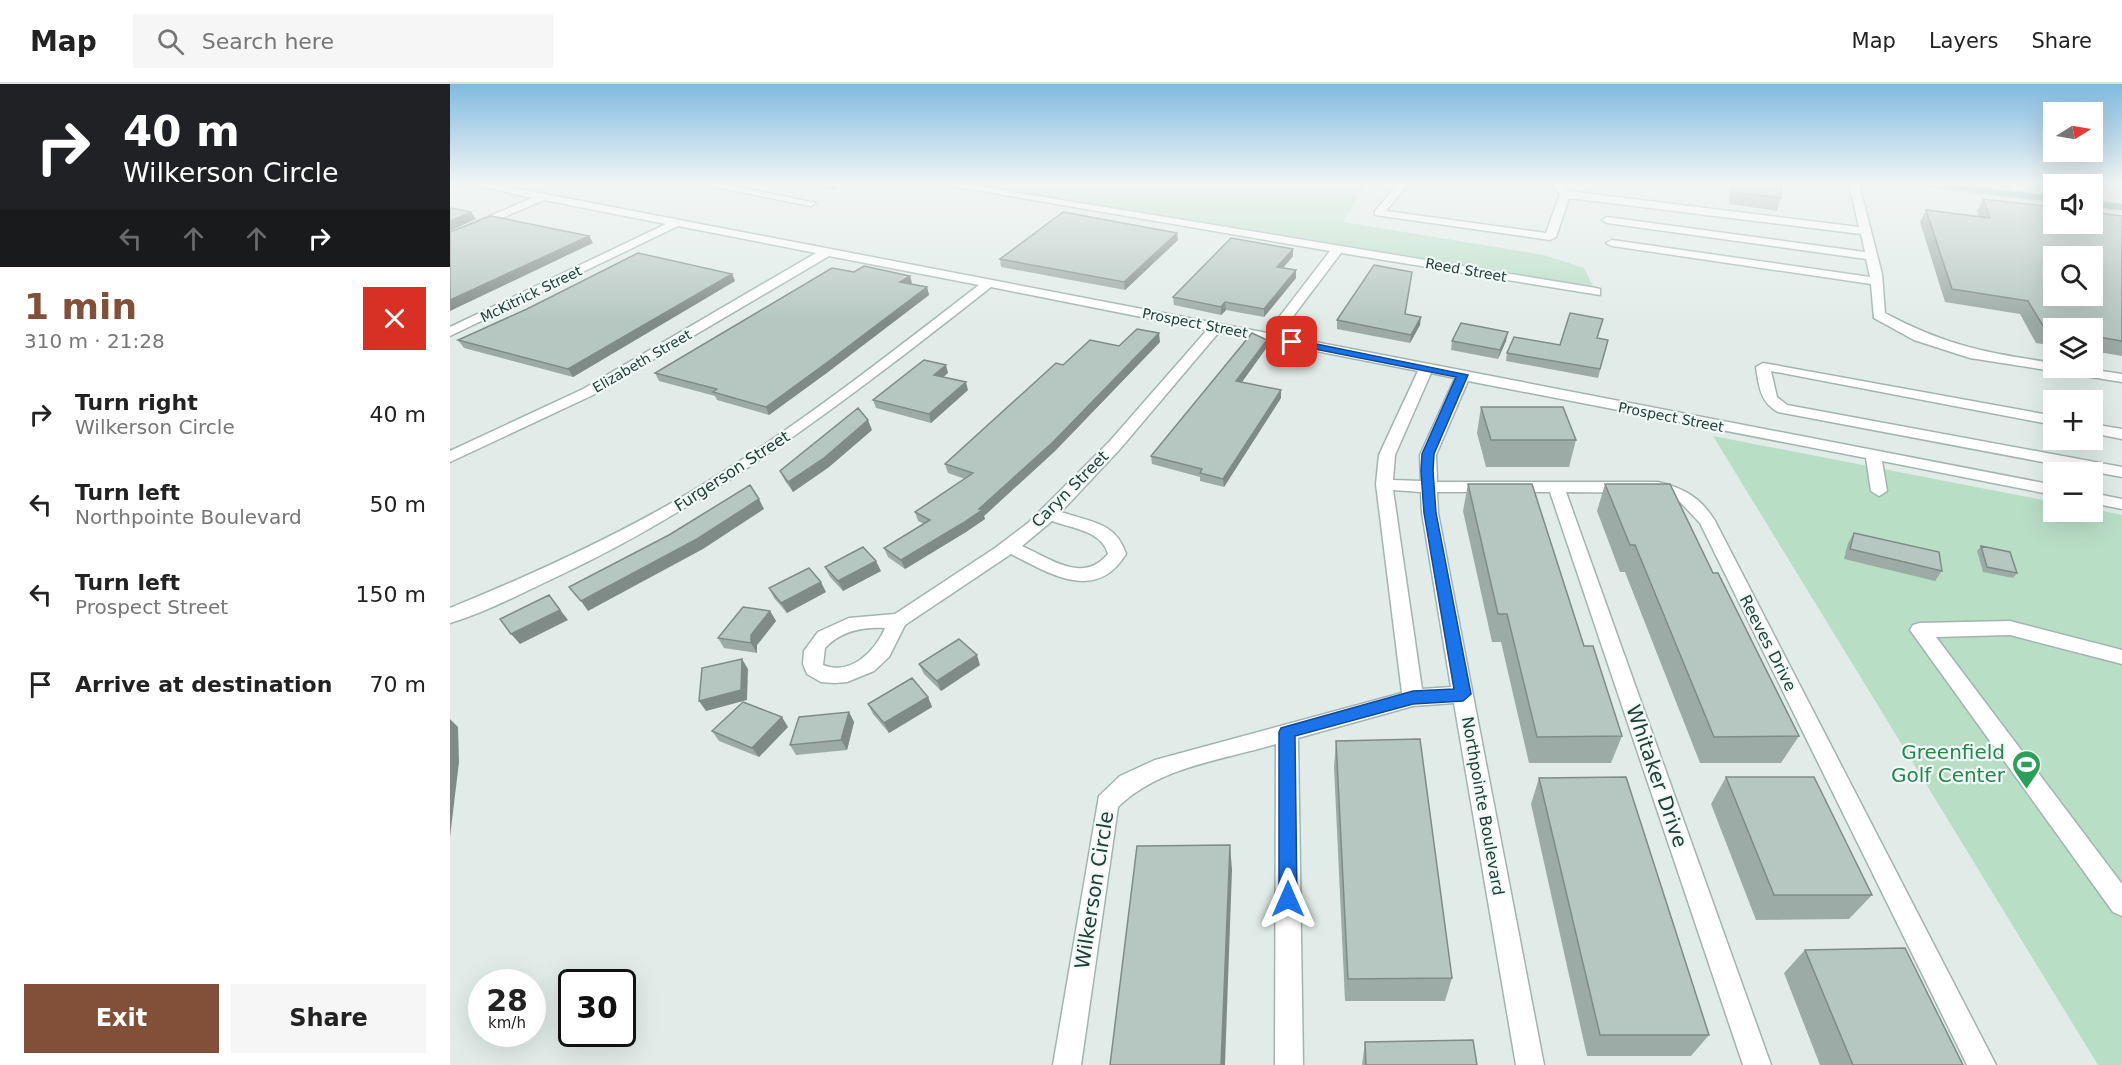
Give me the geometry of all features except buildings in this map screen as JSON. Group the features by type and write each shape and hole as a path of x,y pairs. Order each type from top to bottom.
{"street":[{"path":"450,237 467,230"},
{"name":"McKitrick Street","path":"450,332 662,230"},
{"name":"Prospect Street","path":"711,230 2043,488"},
{"name":"Reed Street","path":"1222,230 1596,292"},
{"path":"1499,230 1550,237 1553,230"},
{"path":"1679,230 1871,256"},
{"path":"1854,230 1864,231 1876,281 1879,315 1918,337 1975,355 2043,365"},
{"path":"1612,243 1876,281"},
{"path":"1270,338 1338,249"},
{"name":"Elizabeth Street","path":"450,457 524,424 615,378 827,252"},
{"name":"Furgerson Street","path":"450,616 618,539 728,476 812,419 988,284"},
{"name":"Caryn Street","path":"897,621 1008,546 1049,514 1097,465 1216,327"},
{"path":"2043,418 1774,367 1763,367 1767,396 1775,406 1783,409 2122,472"},
{"path":"1413,698 1384,484 1387,455 1426,368"},
{"name":"Northpointe Boulevard","path":"1463,375 1428,454 1430,513 1530,1065"},
{"path":"2103,375 2122,378"},
{"path":"2103,430 2122,434"},
{"path":"1873,456 1879,491"},
{"name":"Reeves Drive","path":"1384,484 1428,487 1658,487 1678,490 1692,502 1707,521 1982,1065"},
{"name":"Whitaker Drive","path":"1556,487 1757,1065"},
{"path":"2103,500 2122,504"},
{"path":"1008,546 1072,574 1092,575 1108,566 1118,554 1113,540 1103,532 1049,514"},
{"path":"2122,657 2010,628 1920,630 2122,904"},
{"name":"Wilkerson Circle","path":"1067,1065 1107,803 1128,783 1155,769 1413,698 1463,694"},
{"path":"1287,732 1289,1065"}],"green space":[{"path":"1251,230 1390,230 1544,255 1584,268 1593,286"},
{"name":"Greenfield Golf Center","path":"1713,436 2043,500 2043,522 2103,522 2103,511 2122,515 2122,1065 2098,1065"}],"place":[{"name":"Greenfield Golf Center","path":"2026,790"}],"route":[{"path":"1288,899 1287,732 1413,698 1463,694 1430,513 1427,471 1428,454 1463,375 1292,342"}]}
